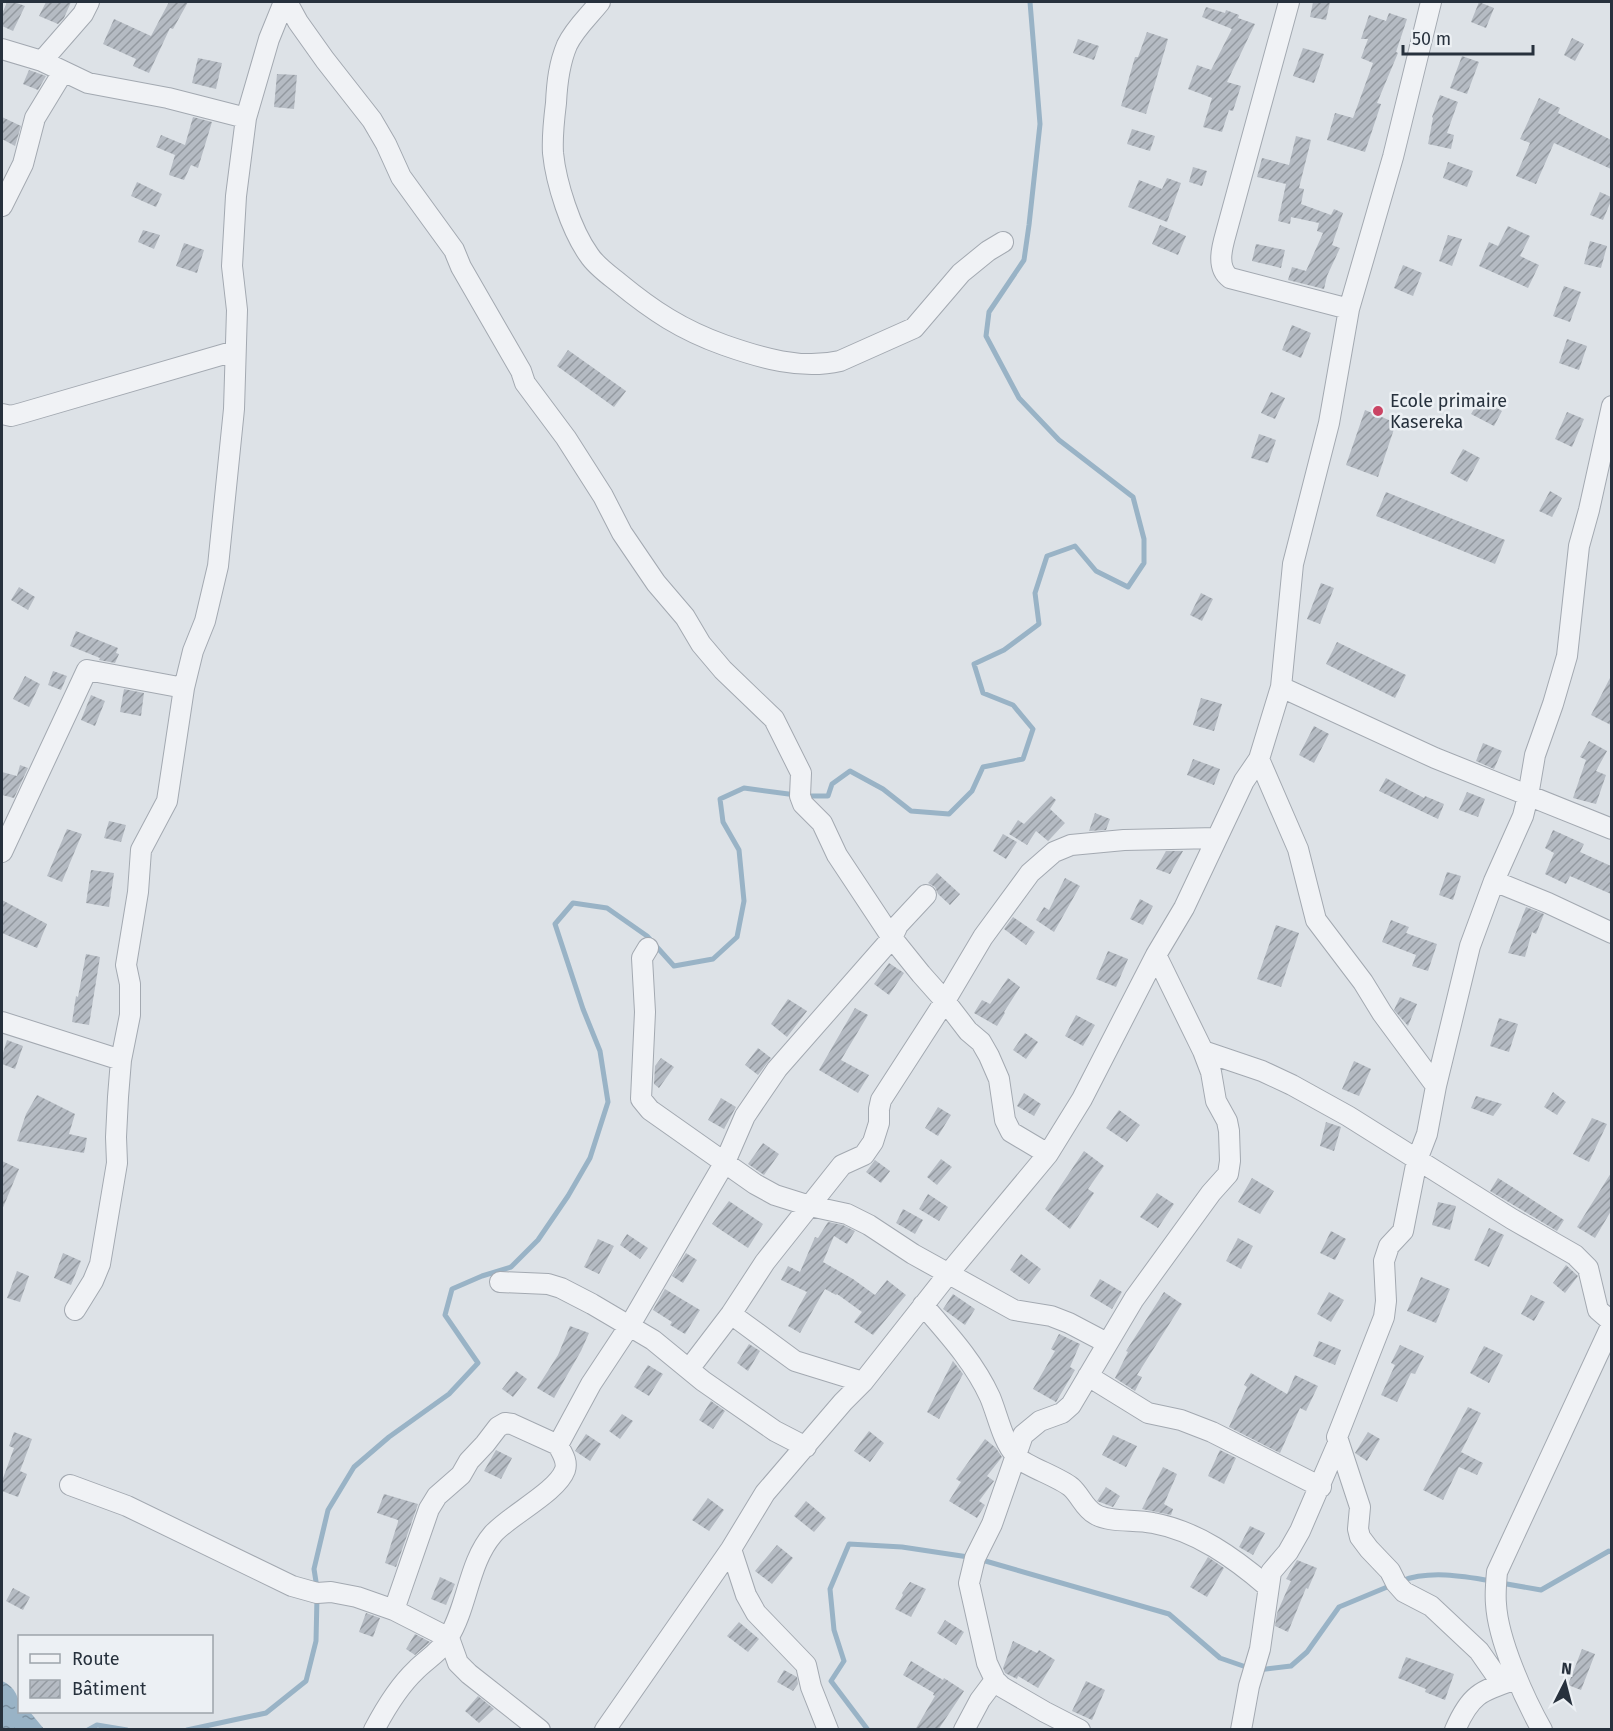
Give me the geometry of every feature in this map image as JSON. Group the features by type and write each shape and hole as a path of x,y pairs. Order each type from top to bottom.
{"street":[{"path":"42,61 83,14 89,2"},
{"path":"75,1310 93,1281 100,1264 117,1163 116,1137 121,1060 130,1015 130,984 126,965 138,892 141,850 167,801 184,688 193,651 205,621 218,566 233,419 237,309 232,266 233,231 246,118 269,39 285,2"},
{"path":"285,2 324,60 372,120 401,177 454,250 461,267 521,371 525,383 566,438 639,560 685,617 701,644 723,670 734,678 741,689 774,719 801,773 800,795 803,804 822,823 837,855 892,938 968,1031 981,1042 999,1079 1005,1120 1011,1131 1048,1154"},
{"path":"600,2 571,38 560,63 553,128 553,153 559,184 577,234 589,256 601,269 658,314 700,336 759,357 778,362 827,364 840,361 914,327 961,273 1003,242"},
{"path":"1289,2 1226,233 1221,264 1225,274 1230,278 1349,309"},
{"path":"605,1730 731,1549 765,1493 863,1382 923,1305 1048,1154 1082,1099 1156,955 1184,908 1244,781 1259,759 1281,687 1293,564 1329,423 1349,309 1393,158 1431,2"},
{"path":"2,49 42,61 88,83 168,98 246,118"},
{"path":"2,206 23,164 35,118 63,72"},
{"path":"2,414 11,416 235,351"},
{"path":"1241,1730 1249,1686 1260,1649 1267,1586 1271,1572 1288,1552 1300,1532 1321,1486 1338,1443 1339,1430 1354,1398 1384,1317 1386,1302 1384,1261 1389,1246 1403,1231 1417,1160 1427,1134 1436,1086 1470,946 1494,881 1523,816 1535,754 1553,704 1566,656 1579,546 1611,406"},
{"path":"2,852 87,670 184,688"},
{"path":"1281,687 1391,739 1611,829"},
{"path":"1259,759 1299,849 1316,920 1436,1086"},
{"path":"689,1369 731,1314 765,1262 842,1165 864,1155 873,1142 879,1123 881,1100 983,937 1030,873 1054,852 1071,844 1166,838 1217,838"},
{"path":"1494,881 1548,903 1611,933"},
{"path":"558,1445 591,1384 630,1325 725,1162 746,1116 777,1069 892,938 898,925 926,895"},
{"path":"648,948 642,958 645,1012 641,1099 650,1110 755,1184 775,1195 847,1214 1014,1310 1052,1316 1107,1343"},
{"path":"1080,1730 1002,1687 995,1680 987,1663 969,1583 975,1558 992,1524 1023,1435 1040,1420 1062,1413 1071,1405 1134,1299 1228,1174 1229,1131 1227,1121 1216,1101 1211,1072 1156,955"},
{"path":"2,1022 121,1060"},
{"path":"1203,1051 1262,1071 1348,1116 1575,1255 1588,1268 1598,1310 1611,1323 1497,1572 1496,1605 1509,1682"},
{"path":"500,1282 536,1282 561,1288 630,1325 775,1431 806,1447"},
{"path":"923,1305 971,1362 990,1397 1007,1441 1016,1457 1070,1487 1082,1499 1088,1510 1104,1520 1130,1519 1154,1523 1182,1532 1218,1549 1267,1586"},
{"path":"731,1314 795,1361 863,1382"},
{"path":"1088,1376 1148,1413 1181,1419 1212,1432 1321,1486"},
{"path":"374,1730 384,1720 415,1670 435,1655 449,1638 479,1555 494,1533 557,1482 565,1469 565,1457 558,1445 512,1424 505,1423 498,1427 469,1461 461,1475 437,1496 429,1509 394,1610"},
{"path":"1338,1443 1347,1463 1360,1507 1358,1529 1364,1543 1390,1571 1404,1592 1431,1606 1509,1682 1542,1730"},
{"path":"70,1485 127,1506 292,1586 317,1593 331,1592 357,1597 394,1610 449,1638 458,1663 463,1669 540,1730"},
{"path":"731,1549 746,1595 756,1613 806,1665 811,1687 828,1730"},
{"path":"964,1730 980,1700 995,1680"},
{"path":"1455,1730 1467,1704 1486,1690 1509,1682"}],"water":[{"path":"2,1681 7,1683 16,1694 18,1713 31,1713 44,1729 2,1729"}],"building":[{"path":"7,2 25,6 13,31 2,26 2,14"},
{"path":"46,2 71,2 64,18 58,24 39,16"},
{"path":"169,2 188,2 173,29 170,28 149,73 133,66 136,59 103,44 114,19 151,36"},
{"path":"1313,2 1330,2 1326,20 1310,17"},
{"path":"1479,2 1494,8 1486,28 1471,22"},
{"path":"1206,7 1225,13 1226,10 1239,15 1238,18 1255,24 1227,82 1241,86 1233,111 1229,110 1222,132 1203,127 1212,98 1188,89 1197,65 1211,70 1232,29 1202,17"},
{"path":"1389,13 1407,19 1396,52 1398,53 1377,103 1381,104 1365,152 1327,140 1335,113 1353,118 1373,63 1361,58 1368,39 1361,39 1369,15 1386,21"},
{"path":"1147,32 1168,39 1146,114 1121,106 1135,57 1138,57"},
{"path":"1572,38 1584,44 1575,61 1564,55"},
{"path":"1078,39 1099,46 1094,60 1073,53"},
{"path":"1303,48 1324,54 1314,83 1293,76"},
{"path":"1462,56 1479,62 1467,94 1450,88"},
{"path":"198,58 222,63 216,89 192,83"},
{"path":"29,70 46,76 38,90 23,84"},
{"path":"277,74 297,75 294,109 274,107"},
{"path":"1440,95 1458,102 1447,133 1454,135 1451,149 1428,144 1432,117"},
{"path":"1539,98 1560,108 1558,113 1611,140 1611,169 1554,143 1536,184 1516,176 1530,143 1520,139"},
{"path":"2,117 21,126 15,146 2,139"},
{"path":"193,117 212,122 198,168 191,165 184,180 169,175 175,155 156,147 161,135 185,145"},
{"path":"1132,129 1155,136 1150,151 1127,144"},
{"path":"1296,136 1311,140 1299,188 1304,189 1301,204 1331,215 1334,209 1343,213 1332,245 1340,248 1327,276 1324,289 1288,280 1292,267 1306,271 1323,233 1317,231 1319,223 1291,217 1290,224 1278,221 1286,184 1257,177 1262,158 1289,165"},
{"path":"1448,162 1473,171 1467,187 1443,178"},
{"path":"1193,167 1207,171 1202,186 1189,182"},
{"path":"1167,178 1181,183 1167,222 1128,207 1139,180 1162,189"},
{"path":"137,182 162,194 156,207 131,196"},
{"path":"1600,192 1611,197 1603,220 1590,215"},
{"path":"1160,225 1186,236 1178,255 1152,244"},
{"path":"1508,226 1530,236 1520,256 1539,265 1528,288 1479,266 1489,242 1498,246"},
{"path":"143,230 160,235 154,249 138,242"},
{"path":"1448,235 1462,239 1452,266 1439,261"},
{"path":"1590,241 1607,246 1601,268 1584,264"},
{"path":"184,243 204,250 197,273 176,266"},
{"path":"1256,244 1285,250 1281,268 1252,261"},
{"path":"1403,265 1422,273 1413,296 1394,288"},
{"path":"1564,286 1581,292 1570,322 1553,316"},
{"path":"1292,325 1311,333 1301,358 1282,350"},
{"path":"1567,339 1587,346 1579,370 1559,363"},
{"path":"568,350 626,391 614,407 557,366"},
{"path":"1271,392 1285,398 1275,419 1261,413"},
{"path":"1480,399 1502,411 1494,426 1471,414"},
{"path":"1365,410 1396,423 1378,477 1346,465"},
{"path":"1567,412 1584,419 1572,447 1555,439"},
{"path":"1259,434 1276,440 1268,463 1251,458"},
{"path":"1463,449 1480,458 1467,482 1450,473"},
{"path":"1550,491 1562,498 1552,517 1539,511"},
{"path":"1386,492 1505,540 1495,564 1376,516"},
{"path":"1321,583 1334,588 1320,624 1307,619"},
{"path":"19,587 35,597 28,610 11,600"},
{"path":"1201,593 1213,599 1202,621 1190,615"},
{"path":"76,631 118,648 116,653 119,654 115,663 99,660 100,658 70,646"},
{"path":"1337,642 1406,675 1395,698 1326,664"},
{"path":"53,671 67,676 61,690 48,685"},
{"path":"25,676 40,684 29,707 13,699"},
{"path":"1611,676 1611,725 1591,715"},
{"path":"124,689 144,693 141,716 120,712"},
{"path":"91,695 105,701 95,726 81,720"},
{"path":"1201,698 1222,704 1214,731 1193,725"},
{"path":"1314,726 1329,734 1314,763 1299,755"},
{"path":"1589,741 1607,751 1596,771 1606,775 1596,804 1573,798 1586,760 1580,757"},
{"path":"1483,743 1502,751 1494,769 1476,761"},
{"path":"1193,759 1220,769 1214,785 1187,775"},
{"path":"20,765 28,768 14,798 2,795 2,772 17,776"},
{"path":"1386,778 1424,798 1425,796 1444,804 1438,819 1379,791"},
{"path":"1467,792 1485,799 1478,817 1459,810"},
{"path":"1051,796 1056,800 1050,809 1065,823 1048,841 1036,831 1027,845 1009,834 1018,820 1024,824"},
{"path":"1095,813 1110,819 1106,830 1089,831"},
{"path":"109,821 126,825 121,842 104,838"},
{"path":"67,829 82,834 62,882 47,876"},
{"path":"1553,830 1584,844 1580,852 1611,866 1611,894 1570,876 1566,884 1545,874 1554,853 1545,848"},
{"path":"1003,834 1017,842 1006,859 993,851"},
{"path":"1166,851 1183,851 1170,874 1156,869"},
{"path":"91,870 114,873 109,907 86,903"},
{"path":"1447,872 1461,876 1453,900 1439,895"},
{"path":"937,873 960,894 950,905 938,894 935,887 928,883"},
{"path":"1065,878 1080,886 1054,932 1036,920 1044,907 1049,910"},
{"path":"1140,899 1153,906 1143,925 1130,919"},
{"path":"2,900 47,924 37,948 2,933"},
{"path":"1526,907 1544,914 1536,934 1532,932 1525,957 1508,953"},
{"path":"1013,917 1035,932 1026,945 1004,929"},
{"path":"1391,920 1409,927 1406,933 1437,944 1428,971 1412,966 1416,955 1382,942"},
{"path":"1276,925 1299,933 1281,987 1257,979"},
{"path":"1108,951 1128,959 1116,987 1096,979"},
{"path":"86,954 100,957 89,1025 72,1022"},
{"path":"889,963 904,973 889,995 874,984"},
{"path":"1008,978 1020,987 997,1026 974,1013 982,1000 990,1004"},
{"path":"1400,997 1417,1004 1408,1026 1394,1010"},
{"path":"788,999 807,1011 787,1037 771,1024"},
{"path":"855,1008 868,1015 841,1060 869,1075 858,1093 819,1070"},
{"path":"1076,1015 1095,1025 1083,1046 1065,1036"},
{"path":"1499,1018 1518,1024 1509,1052 1490,1046"},
{"path":"1025,1033 1038,1042 1026,1059 1013,1050"},
{"path":"7,1040 23,1046 15,1069 2,1064"},
{"path":"758,1048 771,1058 758,1075 745,1065"},
{"path":"661,1058 674,1067 659,1088 654,1084 655,1066"},
{"path":"1354,1061 1371,1069 1359,1096 1342,1089"},
{"path":"1553,1092 1566,1102 1557,1115 1544,1107"},
{"path":"1024,1093 1041,1104 1034,1116 1017,1106"},
{"path":"37,1095 75,1114 69,1134 87,1138 84,1153 17,1141 26,1114"},
{"path":"1476,1096 1502,1104 1493,1116 1471,1108"},
{"path":"721,1098 736,1107 724,1129 708,1120"},
{"path":"938,1107 951,1115 938,1136 925,1128"},
{"path":"1119,1110 1140,1125 1127,1142 1106,1128"},
{"path":"1592,1118 1607,1124 1589,1162 1573,1154"},
{"path":"1326,1122 1341,1127 1334,1151 1320,1146"},
{"path":"763,1143 779,1154 764,1175 748,1164"},
{"path":"1084,1151 1104,1166 1088,1189 1094,1193 1070,1229 1045,1209"},
{"path":"941,1159 952,1167 937,1185 927,1177"},
{"path":"875,1160 890,1171 881,1183 866,1172"},
{"path":"2,1161 19,1169 2,1210"},
{"path":"1611,1173 1611,1211 1595,1238 1577,1227"},
{"path":"1252,1178 1274,1191 1260,1214 1238,1202"},
{"path":"1498,1178 1564,1220 1557,1231 1490,1191"},
{"path":"1157,1193 1174,1204 1158,1228 1140,1217"},
{"path":"928,1194 948,1207 939,1221 919,1209"},
{"path":"729,1201 763,1224 748,1248 712,1224"},
{"path":"1438,1202 1456,1206 1450,1230 1432,1225"},
{"path":"903,1209 923,1220 915,1234 896,1223"},
{"path":"828,1222 843,1225 855,1231 847,1244 834,1236 823,1262 875,1295 887,1280 906,1295 873,1335 854,1322 862,1312 837,1294 825,1289 800,1333 788,1326 807,1292 781,1280 788,1266 800,1272 815,1237 818,1238"},
{"path":"1489,1228 1504,1235 1489,1267 1474,1260"},
{"path":"1331,1231 1346,1239 1335,1260 1320,1253"},
{"path":"627,1234 648,1248 640,1259 620,1245"},
{"path":"1238,1238 1253,1246 1241,1269 1226,1261"},
{"path":"598,1239 614,1246 599,1274 584,1267"},
{"path":"63,1253 81,1261 71,1285 54,1278"},
{"path":"686,1253 697,1260 683,1283 672,1276"},
{"path":"1021,1254 1041,1269 1029,1284 1010,1270"},
{"path":"1566,1265 1578,1276 1565,1293 1553,1283"},
{"path":"17,1271 29,1276 20,1302 7,1298"},
{"path":"1421,1277 1450,1289 1436,1323 1407,1311"},
{"path":"1100,1279 1122,1292 1112,1309 1090,1296"},
{"path":"665,1289 700,1310 685,1334 653,1310"},
{"path":"1164,1292 1182,1304 1137,1375 1142,1377 1135,1391 1115,1378 1128,1352 1126,1351"},
{"path":"1329,1292 1344,1300 1331,1322 1317,1314"},
{"path":"953,1294 975,1309 965,1325 943,1309"},
{"path":"1531,1295 1545,1302 1534,1321 1521,1314"},
{"path":"570,1326 589,1333 554,1398 537,1388 558,1355"},
{"path":"1059,1334 1080,1344 1070,1367 1075,1370 1056,1402 1033,1389 1055,1351 1051,1349"},
{"path":"1319,1341 1341,1350 1335,1365 1313,1356"},
{"path":"749,1344 760,1351 748,1371 737,1363"},
{"path":"1400,1345 1424,1356 1415,1374 1411,1373 1397,1402 1381,1395 1395,1365 1391,1363"},
{"path":"1484,1346 1503,1355 1489,1383 1470,1373"},
{"path":"953,1361 963,1374 939,1419 927,1412"},
{"path":"648,1365 663,1374 649,1396 634,1387"},
{"path":"516,1371 527,1379 513,1397 502,1389"},
{"path":"1251,1373 1287,1394 1295,1375 1318,1386 1306,1411 1300,1408 1280,1453 1229,1427 1247,1387 1244,1385"},
{"path":"711,1401 725,1411 713,1429 699,1420"},
{"path":"1468,1407 1481,1413 1461,1452 1483,1463 1477,1475 1459,1467 1443,1500 1423,1490"},
{"path":"622,1414 633,1421 620,1439 609,1431"},
{"path":"869,1431 884,1443 870,1462 854,1451"},
{"path":"14,1432 32,1439 20,1471 27,1474 18,1497 2,1491 2,1481 14,1448 9,1446"},
{"path":"1368,1432 1380,1439 1367,1461 1355,1453"},
{"path":"586,1434 601,1444 590,1461 575,1451"},
{"path":"1113,1435 1137,1446 1126,1467 1102,1455"},
{"path":"985,1439 996,1448 1002,1457 987,1476 994,1481 979,1501 985,1505 977,1518 949,1501 961,1482 956,1479"},
{"path":"496,1450 512,1458 501,1479 484,1471"},
{"path":"1220,1450 1236,1458 1224,1484 1208,1476"},
{"path":"1163,1467 1177,1474 1164,1504 1173,1509 1171,1515 1142,1509"},
{"path":"1106,1487 1120,1496 1113,1507 1097,1501"},
{"path":"384,1494 418,1504 396,1567 385,1563 398,1520 377,1513"},
{"path":"708,1498 724,1510 709,1531 692,1520"},
{"path":"806,1501 826,1518 814,1532 794,1516"},
{"path":"1250,1526 1265,1533 1253,1555 1239,1547"},
{"path":"777,1545 793,1558 772,1584 755,1571"},
{"path":"1208,1557 1224,1568 1207,1597 1190,1587"},
{"path":"1297,1560 1317,1568 1288,1632 1275,1626 1277,1613 1291,1581 1286,1579"},
{"path":"440,1577 455,1584 446,1605 431,1599"},
{"path":"910,1582 926,1589 911,1617 895,1609"},
{"path":"13,1588 30,1597 23,1610 6,1601"},
{"path":"366,1613 380,1618 373,1637 359,1632"},
{"path":"945,1620 964,1632 956,1645 937,1633"},
{"path":"739,1622 759,1639 748,1652 727,1636"},
{"path":"415,1634 430,1642 415,1655 406,1649"},
{"path":"1013,1641 1037,1653 1039,1650 1055,1660 1038,1688 1018,1676 1017,1679 1005,1673 1003,1668"},
{"path":"1582,1649 1595,1654 1581,1690 1568,1685"},
{"path":"1406,1657 1454,1674 1445,1700 1425,1692 1426,1689 1398,1678"},
{"path":"911,1661 964,1691 938,1730 915,1730 935,1696 934,1693 903,1675"},
{"path":"784,1670 797,1677 798,1684 793,1691 777,1682"},
{"path":"1086,1681 1105,1690 1092,1720 1072,1711"},
{"path":"478,1696 494,1709 479,1723 465,1711"}],"waterway":[{"path":"806,796 828,796 832,784 850,771 883,789 911,811 949,814 972,791 983,767 1023,759 1033,729 1013,705 983,693 974,664 1004,650 1039,624 1035,593 1047,556 1075,546 1096,571 1128,587 1144,563 1144,539 1133,497 1059,440 1019,398 986,336 989,312 1024,260 1029,225 1040,124 1030,2"},
{"path":"317,1588 314,1569 328,1510 354,1467 389,1437 449,1394 478,1363 445,1315 452,1289 511,1267 538,1240 590,1158 608,1102 600,1051 583,1009 555,924 573,903 607,908 647,936 674,966 713,959 737,937 744,901 739,850 723,822 720,799 744,788 796,795"},
{"path":"868,1730 831,1681 844,1661 834,1630 830,1589 849,1544 902,1547 975,1558 1169,1614 1220,1658 1249,1668"},
{"path":"1501,1583 1541,1590 1609,1551 1612,1552"},
{"path":"1401,1581 1434,1575 1492,1581"},
{"path":"1258,1670 1291,1666 1307,1652 1339,1607 1392,1585"},
{"path":"187,1730 266,1713 306,1681 316,1641 317,1597"},
{"path":"88,1730 97,1725 127,1730"}],"place":[{"name":"Ecole primaire Kasereka","path":"1378,411"}]}
